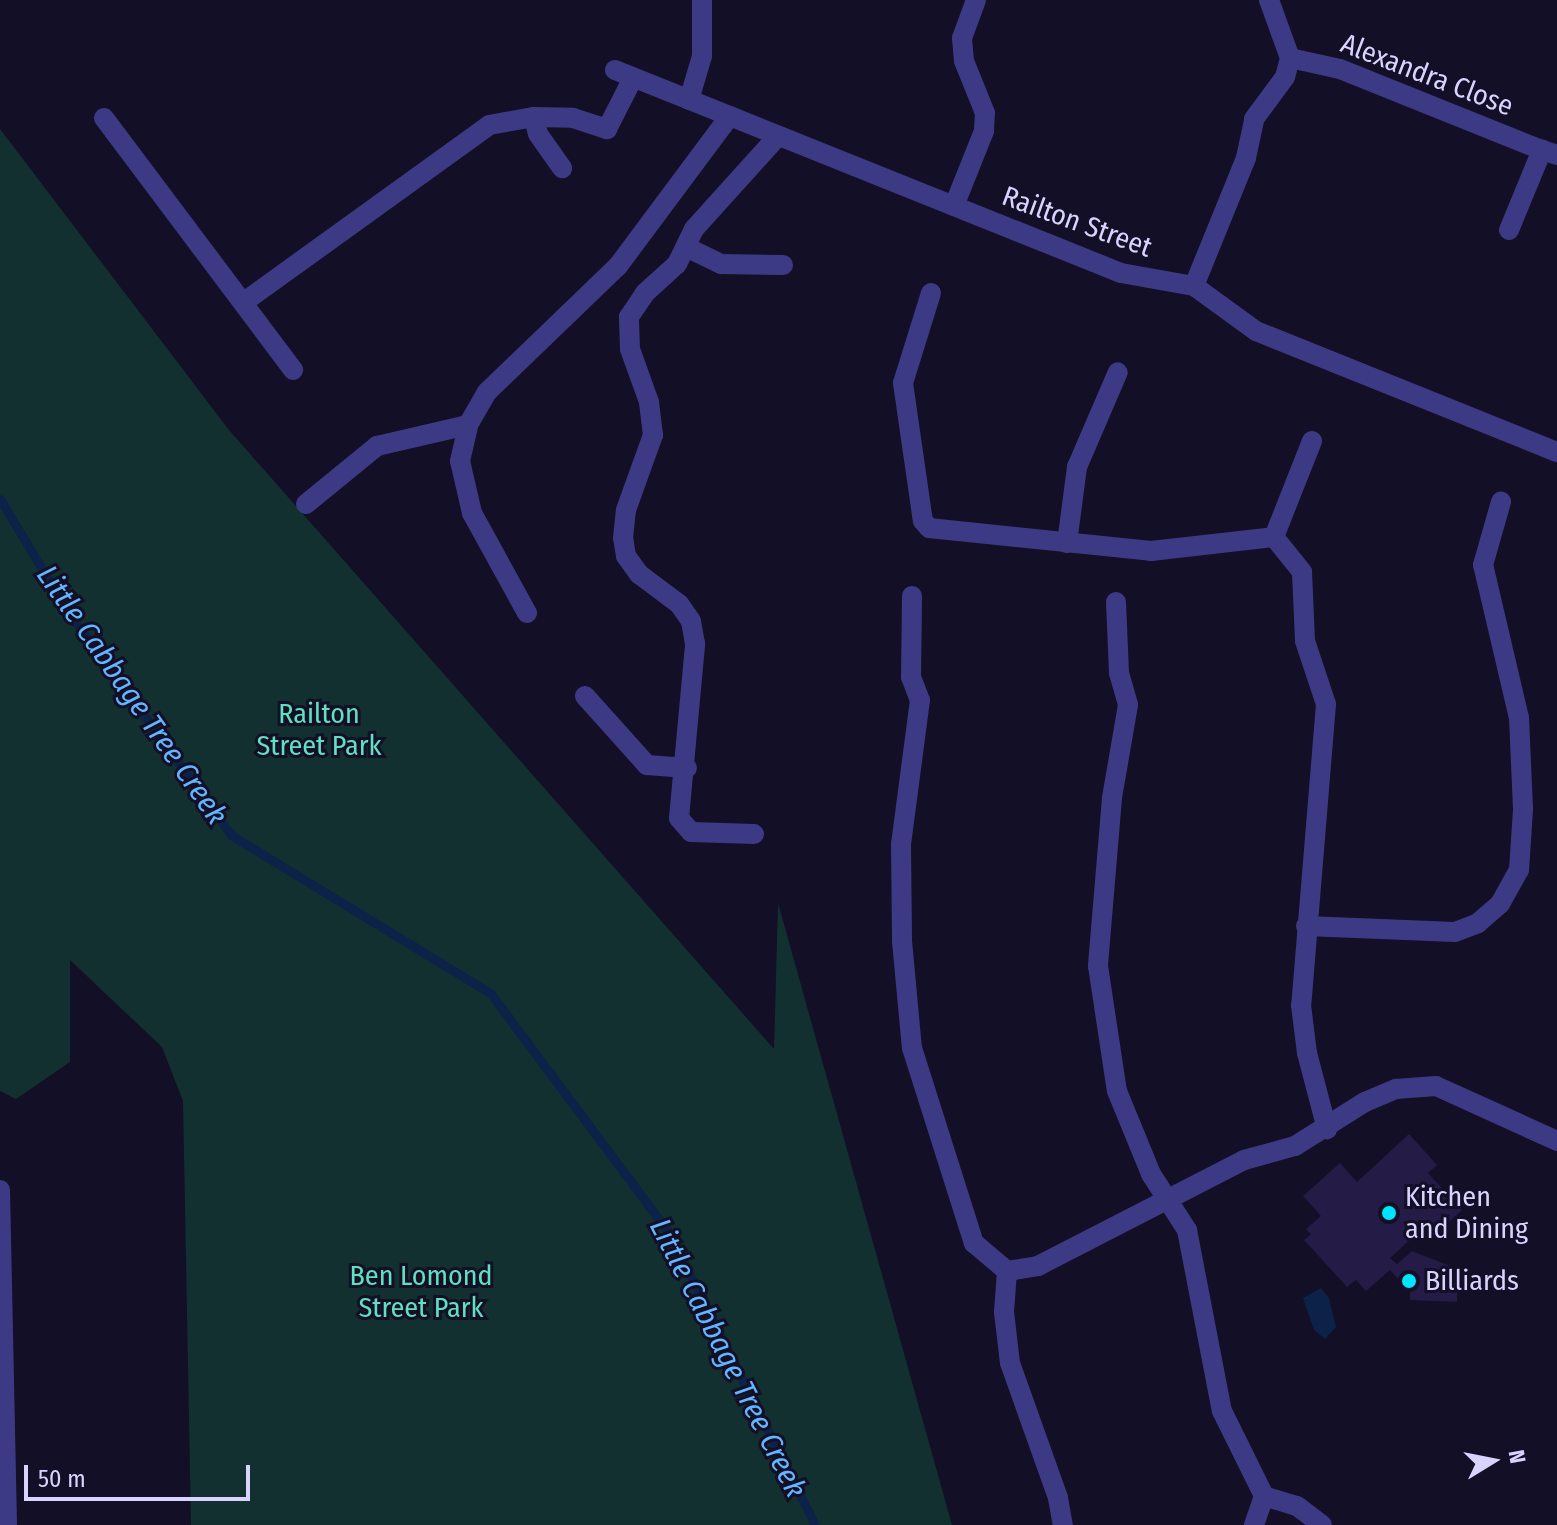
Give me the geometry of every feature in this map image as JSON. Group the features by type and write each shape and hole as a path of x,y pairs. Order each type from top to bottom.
{"street":[{"path":"689,100 702,56 702,0"},
{"path":"954,206 984,131 985,113 964,61 962,38 976,0"},
{"path":"1194,286 1246,158 1254,119 1285,77 1290,58 1269,0"},
{"name":"Alexandra Close","path":"1290,58 1340,69 1550,153 1509,230"},
{"name":"Railton Street","path":"534,117 573,118 607,129 624,74 1121,273 1194,286 1256,331 1557,452"},
{"path":"527,613 472,513 460,461 468,425 487,392 618,266 730,116"},
{"path":"244,302 489,125 534,117 538,134 562,168"},
{"path":"104,118 293,370"},
{"path":"754,834 691,832 679,818 677,794 687,768 695,644 691,621 679,604 639,574 626,556 623,538 626,510 653,435 649,402 630,349 629,317 645,293 677,264 694,229 778,136"},
{"path":"686,247 721,264 783,265"},
{"path":"931,293 903,383 923,521 938,530 1151,551 1274,537"},
{"path":"1067,543 1077,467 1118,372"},
{"path":"306,504 377,446 468,425"},
{"path":"1274,537 1312,441"},
{"path":"1306,926 1455,932 1478,923 1500,904 1519,870 1523,809 1519,718 1483,565 1501,502"},
{"path":"1274,537 1302,572 1305,641 1326,704 1301,1005 1307,1053 1327,1129"},
{"path":"912,596 911,677 920,700 901,844 902,941 912,1048 974,1243 1007,1271 1038,1266 1171,1201 1244,1160 1295,1146 1327,1129 1365,1102 1396,1089 1436,1086 1557,1141"},
{"path":"1116,602 1119,673 1128,705 1112,798 1098,966 1117,1091 1151,1174 1187,1230 1222,1411 1264,1496 1254,1525"},
{"path":"585,696 647,765 687,768"},
{"path":"0,1190 7,1525"},
{"path":"1007,1271 1004,1312 1010,1363 1058,1498 1063,1525"},
{"path":"1264,1496 1297,1506 1322,1525"}],"green space":[{"path":"0,129 229,430 774,1049 778,903 952,1525 191,1525 183,1101 162,1047 70,960 70,1062 16,1099 0,1091"}],"water":[{"path":"1321,1288 1329,1298 1336,1327 1325,1339 1314,1330 1303,1298"}],"building":[{"name":"Kitchen and Dining","path":"1409,1134 1437,1165 1428,1173 1462,1210 1444,1227 1440,1223 1427,1235 1422,1229 1390,1258 1397,1264 1412,1251 1458,1269 1457,1302 1410,1300 1410,1292 1390,1270 1366,1291 1356,1280 1347,1287 1304,1240 1311,1234 1306,1229 1321,1216 1303,1196 1340,1163 1357,1182"}],"waterway":[{"name":"Little Cabbage Tree Creek","path":"0,499 68,612 231,835 491,994 669,1233 815,1525"}],"place":[{"name":"Kitchen and Dining","path":"1389,1213"},
{"name":"Billiards","path":"1409,1281"}],"park label":[{"name":"Railton Street Park","path":"319,730"},
{"name":"Ben Lomond Street Park","path":"421,1292"}]}
